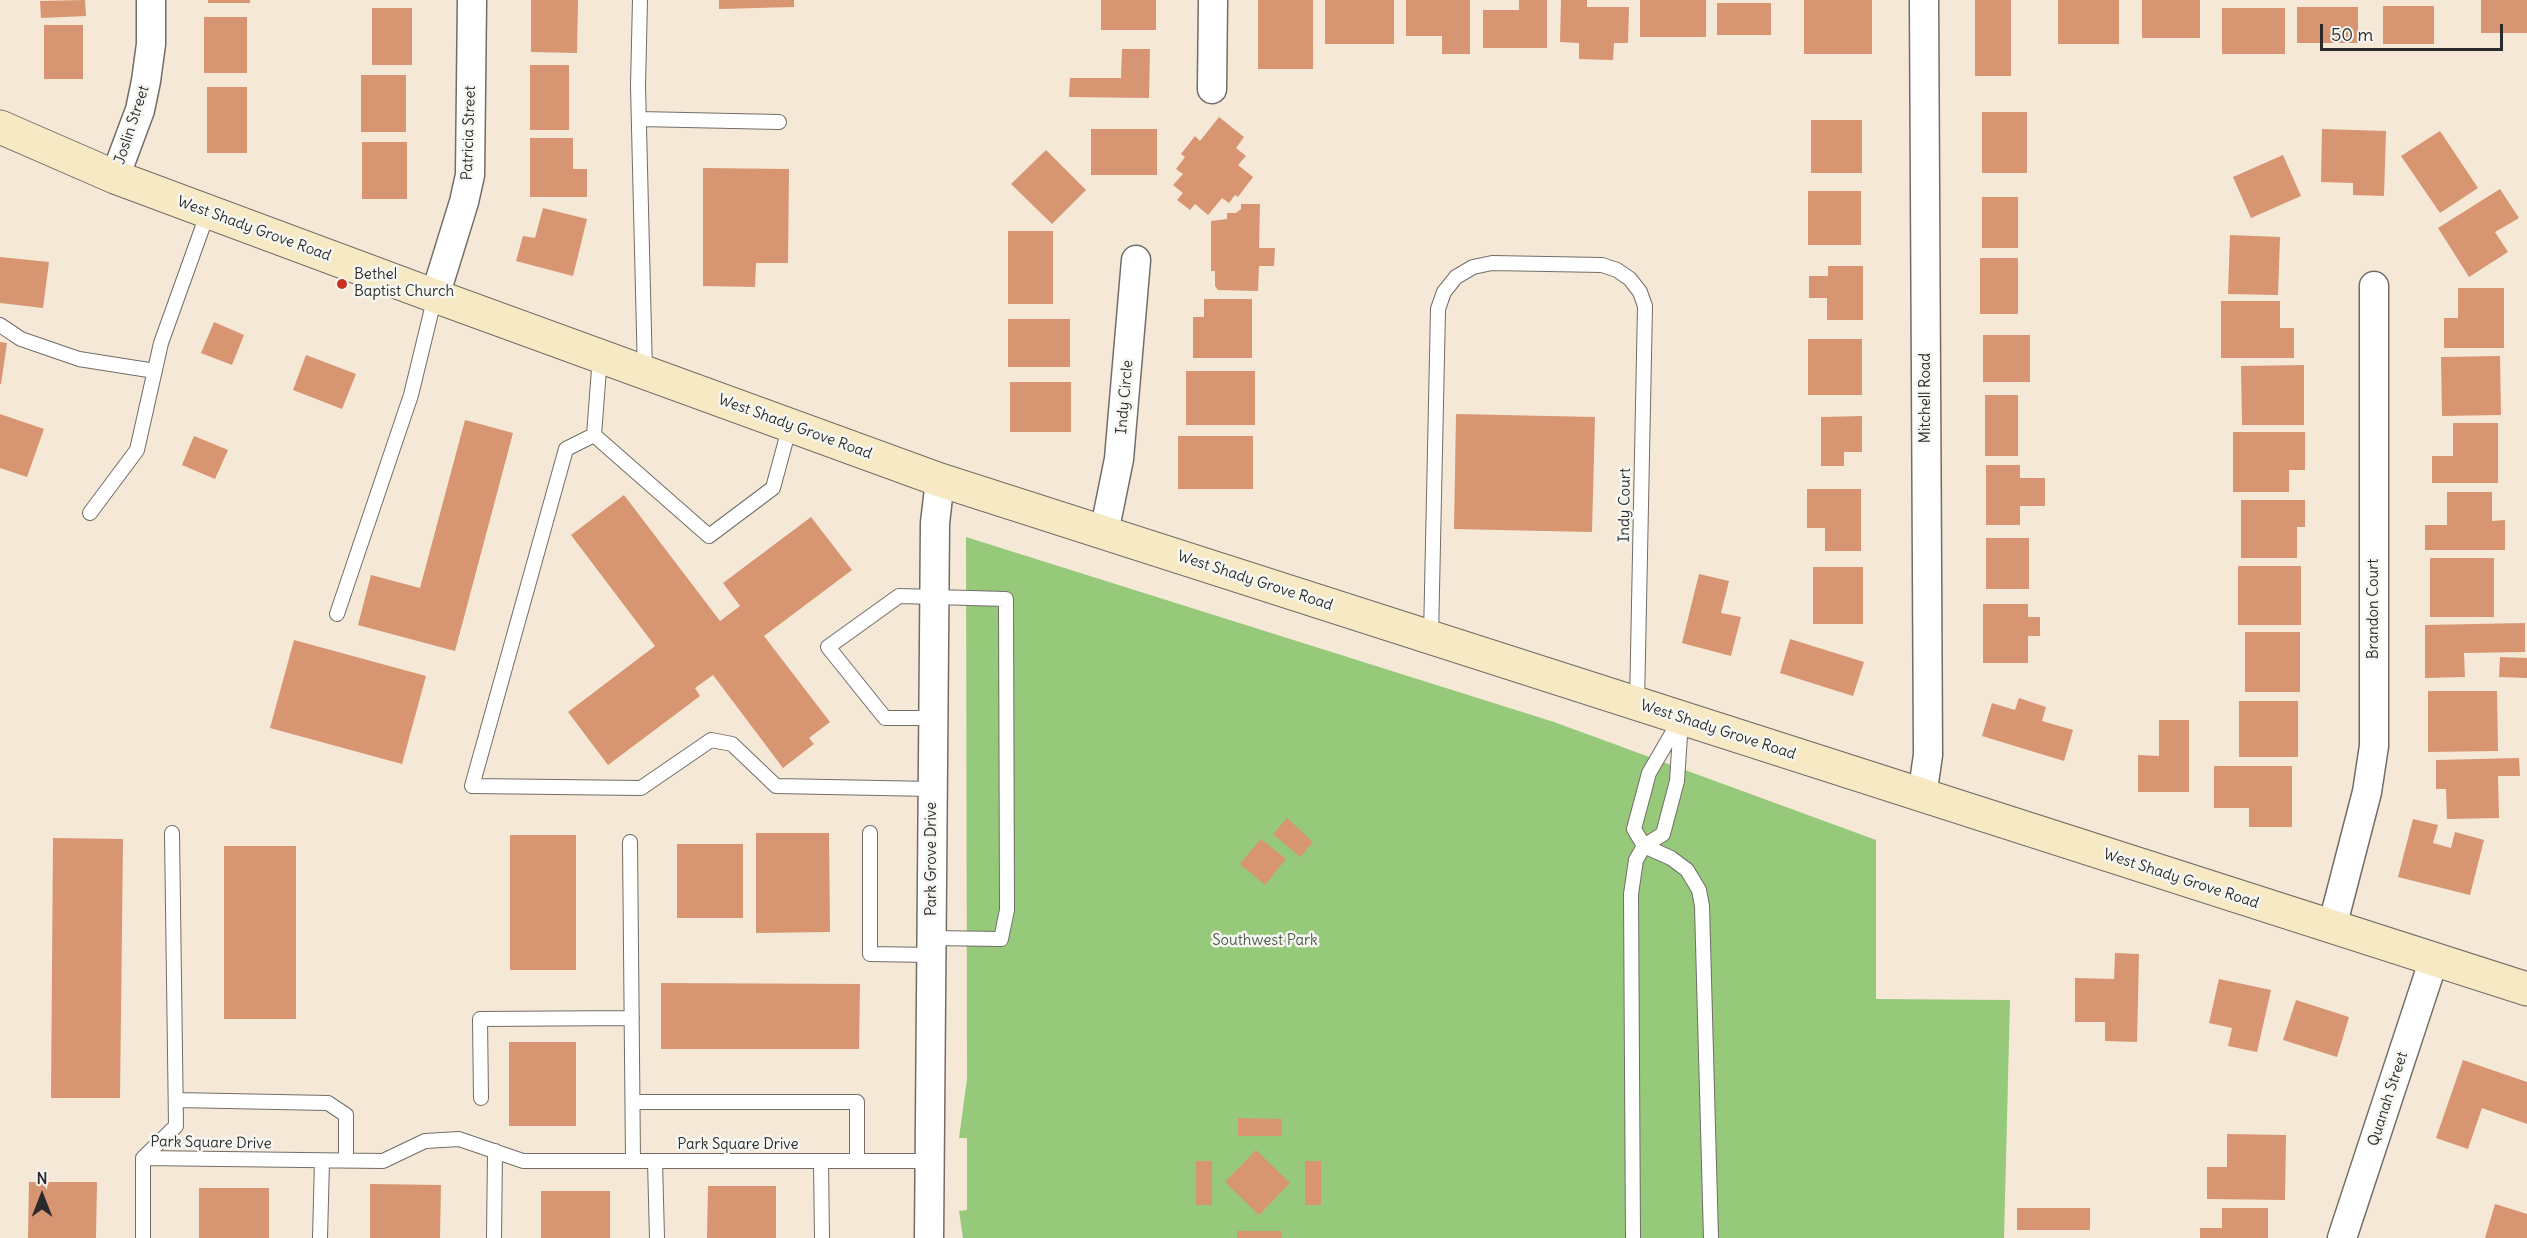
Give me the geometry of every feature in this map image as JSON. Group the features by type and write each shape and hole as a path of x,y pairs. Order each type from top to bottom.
{"main road":[{"name":"West Shady Grove Road","path":"0,128 115,177 208,212 940,480 2527,989"}],"street":[{"name":"Joslin Street","path":"115,177 140,110 146,81 151,44 151,0"},
{"name":"Patricia Street","path":"435,296 470,175 472,0"},
{"path":"1212,88 1213,0"},
{"name":"Mitchell Road","path":"1922,796 1928,755 1924,0"},
{"name":"Indy Circle","path":"1104,533 1119,459 1136,260"},
{"name":"Brandon Court","path":"2332,927 2367,792 2374,746 2374,286"},
{"name":"Park Grove Drive","path":"929,1238 935,523 940,480"},
{"name":"Quanah Street","path":"2342,1238 2434,960"}],"lane":[{"path":"640,0 639,119 645,373"},
{"path":"639,119 779,122"},
{"path":"90,513 137,450 161,343 208,212"},
{"name":"Indy Court","path":"1431,638 1438,309 1444,292 1456,277 1473,267 1492,263 1602,265 1617,270 1630,279 1640,292 1645,306 1637,704"},
{"path":"338,614 411,395 435,296"},
{"path":"0,326 21,339 79,359 155,371"},
{"path":"594,435 600,356"},
{"path":"594,435 708,536 773,488 790,425"},
{"path":"594,435 566,449 472,786 641,788 711,740 732,744 776,786 932,789"},
{"path":"870,833 870,954 1001,939 1007,910 1006,599 899,596 828,647 885,718 933,718"},
{"path":"1681,718 1649,773 1634,829 1644,846 1671,858 1687,870 1699,890 1702,906 1711,1238"},
{"path":"1633,1238 1631,894 1636,860 1644,846 1663,834 1677,781 1681,718"},
{"path":"143,1158 176,1126 172,833"},
{"path":"630,842 633,1161"},
{"path":"481,1098 480,1019 632,1018"},
{"path":"176,1100 328,1102 346,1115 346,1161"},
{"path":"633,1102 857,1102 857,1161"},
{"name":"Park Square Drive","path":"143,1238 143,1158 383,1161 425,1141 459,1139 523,1161 929,1161"},
{"path":"494,1238 495,1151"},
{"path":"320,1238 322,1161"},
{"path":"656,1161 657,1238"},
{"path":"821,1161 822,1238"}],"green space":[{"name":"Southwest Park","path":"966,537 1554,722 1876,840 1876,999 2010,1000 2004,1238 963,1238 959,1211 967,1210 967,1138 959,1138 967,1079"}],"building":[{"path":"85,0 86,16 41,18 40,1"},
{"path":"208,0 250,0 250,3 208,3"},
{"path":"531,0 578,0 577,53 531,52"},
{"path":"719,0 794,0 794,7 719,9"},
{"path":"1101,0 1156,0 1156,30 1101,30"},
{"path":"1258,0 1313,0 1313,69 1258,69"},
{"path":"1325,0 1394,0 1394,44 1325,44"},
{"path":"1406,0 1470,0 1470,54 1442,54 1442,36 1406,36"},
{"path":"1519,0 1547,0 1547,48 1483,48 1483,10 1519,10"},
{"path":"1561,0 1587,0 1587,7 1629,7 1628,43 1614,43 1613,60 1579,59 1579,43 1560,42"},
{"path":"1640,0 1706,0 1706,37 1640,37"},
{"path":"1804,0 1872,0 1872,54 1804,54"},
{"path":"1975,0 2011,0 2011,76 1975,76"},
{"path":"2058,0 2119,0 2119,44 2058,44"},
{"path":"2142,0 2200,0 2200,38 2142,38"},
{"path":"2481,0 2527,0 2527,33 2481,33"},
{"path":"1717,3 1771,3 1771,35 1717,35"},
{"path":"2383,6 2434,6 2434,44 2383,44"},
{"path":"2297,7 2358,7 2358,43 2297,43"},
{"path":"372,8 412,8 412,65 372,65"},
{"path":"2222,8 2285,8 2285,54 2222,54"},
{"path":"204,17 247,17 247,73 204,73"},
{"path":"44,25 83,25 83,79 44,79"},
{"path":"1122,49 1150,49 1149,98 1069,97 1070,78 1121,78"},
{"path":"530,65 569,65 569,130 530,130"},
{"path":"361,75 406,75 406,132 361,132"},
{"path":"207,87 247,87 247,153 207,153"},
{"path":"1982,112 2027,112 2027,173 1982,173"},
{"path":"1219,117 1244,137 1236,148 1246,156 1238,165 1253,177 1238,197 1235,195 1229,203 1222,198 1208,215 1195,204 1190,210 1177,200 1183,193 1173,185 1183,174 1176,169 1185,157 1181,154 1195,136 1200,141"},
{"path":"1811,120 1862,120 1862,173 1811,173"},
{"path":"1091,129 1157,129 1157,175 1091,175"},
{"path":"2322,129 2386,131 2384,196 2353,195 2353,183 2321,182"},
{"path":"2440,131 2478,188 2440,213 2401,156"},
{"path":"530,138 573,138 573,169 587,169 587,197 530,197"},
{"path":"362,142 407,142 407,199 362,199"},
{"path":"1046,150 1086,190 1052,224 1011,184"},
{"path":"2283,155 2301,196 2251,218 2233,177"},
{"path":"703,168 789,169 788,263 756,263 755,287 703,286"},
{"path":"2500,189 2519,218 2495,232 2508,252 2469,277 2438,228"},
{"path":"1808,191 1861,191 1861,245 1808,245"},
{"path":"1982,197 2018,197 2018,248 1982,248"},
{"path":"1241,204 1260,204 1259,248 1275,248 1274,266 1259,266 1258,291 1218,290 1215,286 1215,271 1211,271 1211,221 1227,219 1227,213 1236,213 1241,209"},
{"path":"543,208 587,219 573,276 516,261 523,236 535,238"},
{"path":"1008,231 1053,231 1053,304 1008,304"},
{"path":"2230,235 2280,237 2278,295 2228,294"},
{"path":"0,257 49,262 43,308 0,303"},
{"path":"1980,258 2018,258 2018,314 1980,314"},
{"path":"1828,266 1863,266 1863,320 1827,320 1827,298 1809,298 1809,276 1828,276"},
{"path":"2458,288 2504,288 2504,348 2444,348 2444,318 2458,318"},
{"path":"1204,299 1252,299 1252,358 1193,358 1193,317 1204,317"},
{"path":"2221,301 2280,301 2280,328 2294,328 2294,358 2221,358"},
{"path":"1008,319 1070,319 1070,367 1008,367"},
{"path":"214,322 244,335 232,365 201,353"},
{"path":"1983,335 2030,335 2030,382 1983,382"},
{"path":"1808,339 1862,339 1862,395 1808,395"},
{"path":"0,342 7,343 1,384 0,384"},
{"path":"306,355 356,374 342,409 293,390"},
{"path":"2500,356 2501,415 2442,416 2441,357"},
{"path":"2304,365 2304,425 2242,425 2241,366"},
{"path":"1186,371 1255,371 1255,425 1186,425"},
{"path":"1010,382 1071,382 1071,432 1010,432"},
{"path":"1985,395 2018,395 2018,456 1985,456"},
{"path":"0,414 44,429 27,477 0,468"},
{"path":"1456,414 1595,417 1592,532 1454,529"},
{"path":"1862,416 1862,452 1844,452 1844,466 1821,466 1821,417"},
{"path":"465,420 513,433 455,651 358,625 371,575 420,588"},
{"path":"2453,423 2498,423 2498,483 2432,483 2432,456 2453,456"},
{"path":"2233,432 2305,432 2305,470 2289,470 2289,492 2233,492"},
{"path":"194,436 228,450 215,479 182,465"},
{"path":"1178,436 1253,436 1253,489 1178,489"},
{"path":"1986,465 2020,465 2020,478 2045,478 2045,506 2020,506 2020,525 1986,525"},
{"path":"1807,489 1861,489 1861,551 1825,551 1825,528 1807,528"},
{"path":"2447,492 2492,492 2492,521 2505,520 2505,550 2425,550 2425,525 2447,525"},
{"path":"624,495 720,621 740,606 723,583 811,517 852,570 764,636 830,722 809,738 814,744 783,768 713,675 695,688 700,696 608,765 568,712 655,646 571,535"},
{"path":"2241,500 2305,500 2305,527 2297,527 2297,558 2241,558"},
{"path":"1986,538 2029,538 2029,589 1986,589"},
{"path":"2430,558 2494,558 2494,617 2430,617"},
{"path":"2238,566 2301,566 2301,625 2238,625"},
{"path":"1813,567 1863,567 1863,624 1813,624"},
{"path":"1699,574 1729,581 1721,613 1741,617 1731,656 1682,643"},
{"path":"1983,604 2028,604 2028,617 2040,617 2040,636 2028,636 2028,663 1983,663"},
{"path":"2525,623 2525,652 2464,653 2465,677 2425,678 2425,625"},
{"path":"2245,632 2300,632 2300,692 2245,692"},
{"path":"1790,639 1864,662 1853,696 1780,673"},
{"path":"294,640 426,676 402,764 270,728"},
{"path":"2500,657 2527,658 2527,678 2499,677"},
{"path":"2428,691 2497,691 2498,751 2428,752"},
{"path":"2019,698 2046,707 2042,721 2073,730 2064,761 1982,736 1992,703 2015,710"},
{"path":"2239,701 2298,701 2298,757 2239,757"},
{"path":"2159,720 2189,720 2189,792 2138,792 2138,755 2159,756"},
{"path":"2519,758 2520,776 2498,776 2499,818 2447,819 2446,789 2436,789 2436,760"},
{"path":"2214,766 2292,766 2292,827 2249,827 2249,808 2214,808"},
{"path":"1287,818 1313,842 1300,857 1273,834"},
{"path":"2413,819 2438,825 2433,843 2451,848 2455,832 2484,840 2470,895 2398,877"},
{"path":"756,833 829,833 830,932 756,933"},
{"path":"510,835 576,835 576,970 510,970"},
{"path":"53,838 123,839 120,1098 51,1098"},
{"path":"1261,839 1286,859 1265,885 1240,864"},
{"path":"677,844 743,844 743,918 677,918"},
{"path":"224,846 296,846 296,1019 224,1019"},
{"path":"2115,953 2139,954 2137,1042 2105,1041 2105,1022 2075,1022 2075,978 2114,979"},
{"path":"2219,979 2271,990 2257,1052 2228,1046 2232,1028 2209,1023"},
{"path":"661,983 860,984 859,1049 661,1049"},
{"path":"2296,1000 2349,1017 2337,1057 2283,1040"},
{"path":"509,1042 576,1042 576,1126 509,1126"},
{"path":"2463,1060 2527,1082 2527,1124 2482,1108 2468,1149 2436,1138"},
{"path":"1238,1118 1282,1119 1282,1136 1238,1136"},
{"path":"2227,1134 2286,1135 2285,1200 2207,1199 2207,1167 2227,1167"},
{"path":"1256,1150 1290,1183 1259,1215 1225,1182"},
{"path":"1196,1161 1212,1161 1212,1205 1196,1205"},
{"path":"1305,1161 1321,1161 1321,1205 1305,1205"},
{"path":"29,1182 97,1182 96,1238 28,1238"},
{"path":"370,1184 441,1185 440,1238 370,1238"},
{"path":"708,1186 776,1186 776,1238 707,1238"},
{"path":"199,1188 269,1188 269,1238 199,1238"},
{"path":"541,1191 610,1191 610,1238 541,1238"},
{"path":"2495,1204 2527,1214 2527,1238 2485,1238"},
{"path":"2017,1208 2090,1208 2090,1230 2017,1230"},
{"path":"2222,1208 2268,1208 2268,1238 2200,1238 2200,1228 2222,1228"},
{"path":"1237,1231 1282,1231 1282,1238 1237,1238"}],"place":[{"name":"Bethel Baptist Church","path":"342,284"}]}
